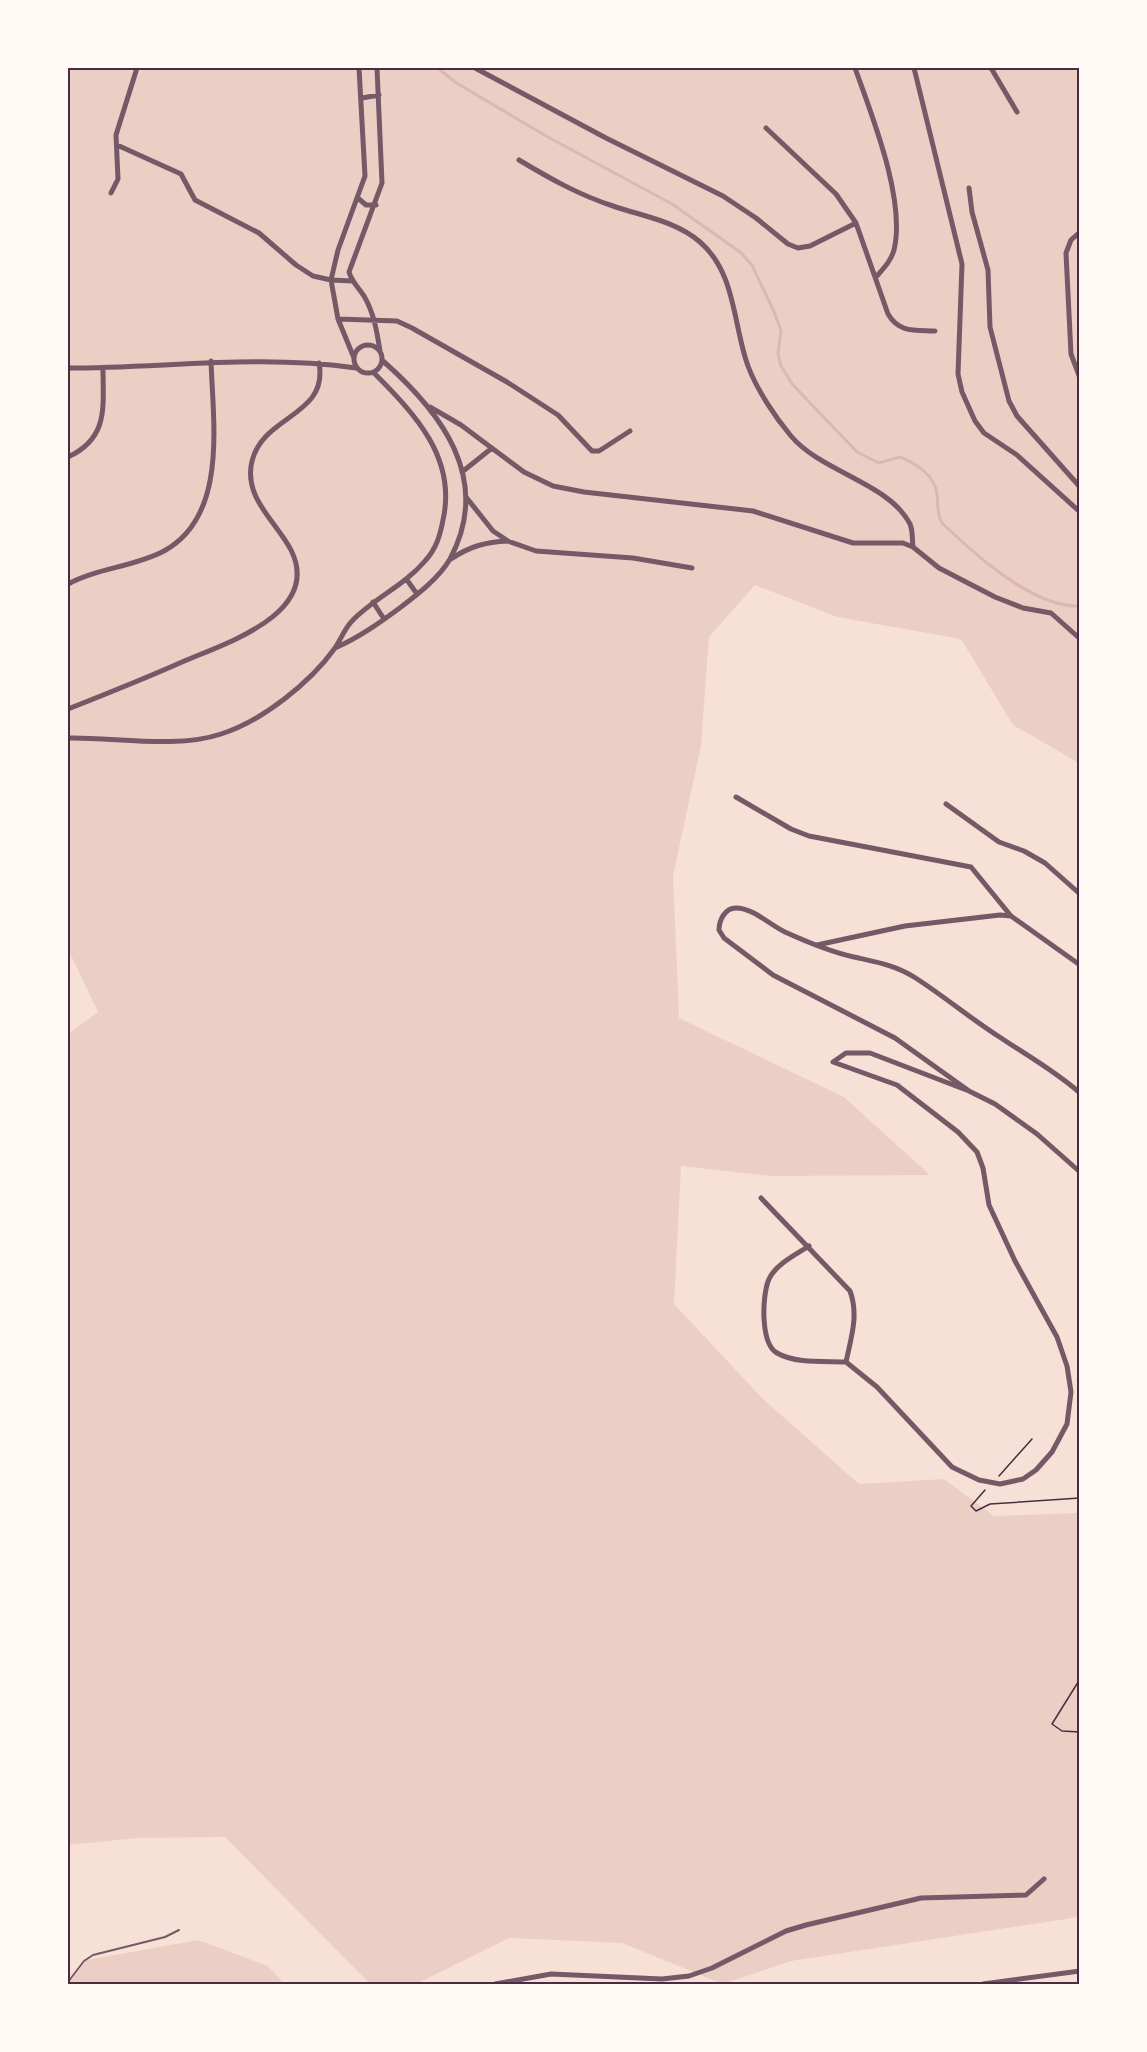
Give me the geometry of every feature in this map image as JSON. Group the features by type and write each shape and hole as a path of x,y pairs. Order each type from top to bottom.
{"street":[{"path":"111,192 118,179 117,145 120,118 137,68"},
{"path":"356,368 338,319 331,280 338,250 365,176 359,68"},
{"path":"377,68 382,183 376,205 351,263 352,281 364,296 374,319 382,361 430,407 445,427 462,472 466,497 462,527 449,560"},
{"path":"475,68 585,127 723,196 756,218 788,244 798,248 810,246 856,223"},
{"path":"855,68 888,173 895,211 894,250 889,262 876,277"},
{"path":"914,68 962,264 958,374 962,392 975,421 984,433 1017,454 1080,512"},
{"path":"991,68 1017,112"},
{"path":"362,98 379,95"},
{"path":"766,128 836,194 856,223 888,314 894,324 904,330 935,331"},
{"path":"117,145 181,174 190,193 202,205 258,233 296,265 313,276 352,281"},
{"path":"519,160 572,190 670,224 699,240 714,255 727,283 749,369 770,406 792,437 822,463 874,491 892,504 911,526 913,547"},
{"path":"969,188 972,212 988,270 990,327 1009,401 1017,416 1080,487"},
{"path":"358,199 366,206 376,205"},
{"path":"1080,232 1071,240 1066,253 1071,354 1080,378"},
{"path":"338,319 397,321 412,328 507,382 558,415 592,451 599,451 630,431"},
{"path":"354,358 358,349 367,345 380,351"},
{"path":"68,584 163,551 186,536 200,517 209,491 213,422 211,361"},
{"path":"68,368 211,361 319,363 374,373 421,424 438,453 446,478 447,506 440,539 426,560 407,580 372,603 350,622 334,649 286,697 252,722 219,735 179,740 68,738"},
{"path":"374,373 382,361"},
{"path":"68,709 243,637 274,616 286,603 294,590 296,565 291,550 254,494 250,477 251,469 258,446 276,427 314,398 320,388 322,376 319,363"},
{"path":"68,457 91,442 100,428 103,405 103,368"},
{"path":"430,407 524,472 553,486 584,492 753,511 854,543 903,543 913,547 939,568 995,597 1023,608 1051,613 1078,637"},
{"path":"462,472 492,448"},
{"path":"68,450 78,452"},
{"path":"466,497 480,518 508,541 536,551 633,558 692,568"},
{"path":"334,649 361,637 417,594 449,560 476,545 508,541"},
{"path":"407,580 417,594"},
{"path":"372,603 384,619"},
{"path":"736,796 791,829 809,836 971,867 1011,916 1080,965"},
{"path":"946,804 999,842 1024,851 1045,863 1080,894"},
{"path":"969,1091 895,1038 773,975 724,938 719,923 729,909 739,908 785,932 817,945 852,957 888,964 914,977 1001,1038 1061,1076 1080,1093"},
{"path":"817,945 905,926 1011,916"},
{"path":"809,1246 776,1270 769,1278 764,1331 766,1341 774,1352 786,1357 846,1362 877,1387 951,1467 979,1480 993,1482 1023,1479 1036,1470 1052,1452 1067,1424 1071,1392 1067,1366 1057,1336 1015,1261 989,1205 983,1168 977,1152 968,1141 897,1085 833,1062 846,1053 870,1053 969,1091 995,1104 1037,1134 1080,1172"},
{"path":"761,1198 809,1246 849,1291 855,1304 855,1317 846,1362"},
{"path":"495,1984 551,1974 664,1982 701,1973 762,1942 806,1925 921,1898 1026,1895 1044,1879"},
{"path":"983,1984 1080,1971"}],"lane":[{"path":"68,1982 84,1961 93,1955 173,1934 179,1930"}],"path":[{"path":"1032,1439 971,1506 976,1511 990,1504 1080,1498"},
{"path":"1080,1678 1052,1724 1062,1731 1080,1732"}],"shaded area":[{"path":"68,68 1079,68 1079,763 1013,725 961,639 837,617 755,585 709,637 701,746 673,876 679,1018 844,1097 930,1175 771,1176 681,1166 674,1304 763,1399 859,1484 944,1479 994,1516 1079,1513 1079,1917 791,1961 723,1984 622,1943 509,1938 416,1984 370,1984 225,1837 137,1838 68,1845 68,1034 98,1012 68,949"},
{"path":"198,1940 268,1966 284,1984 68,1984 87,1960"}],"waterway":[{"path":"438,68 455,82 546,136 672,204 740,252 752,265 775,314 781,331 778,354 781,366 793,385 857,452 879,463 900,457 918,467 933,481 941,521 969,548 998,571 1031,592 1064,605 1080,606"}]}
